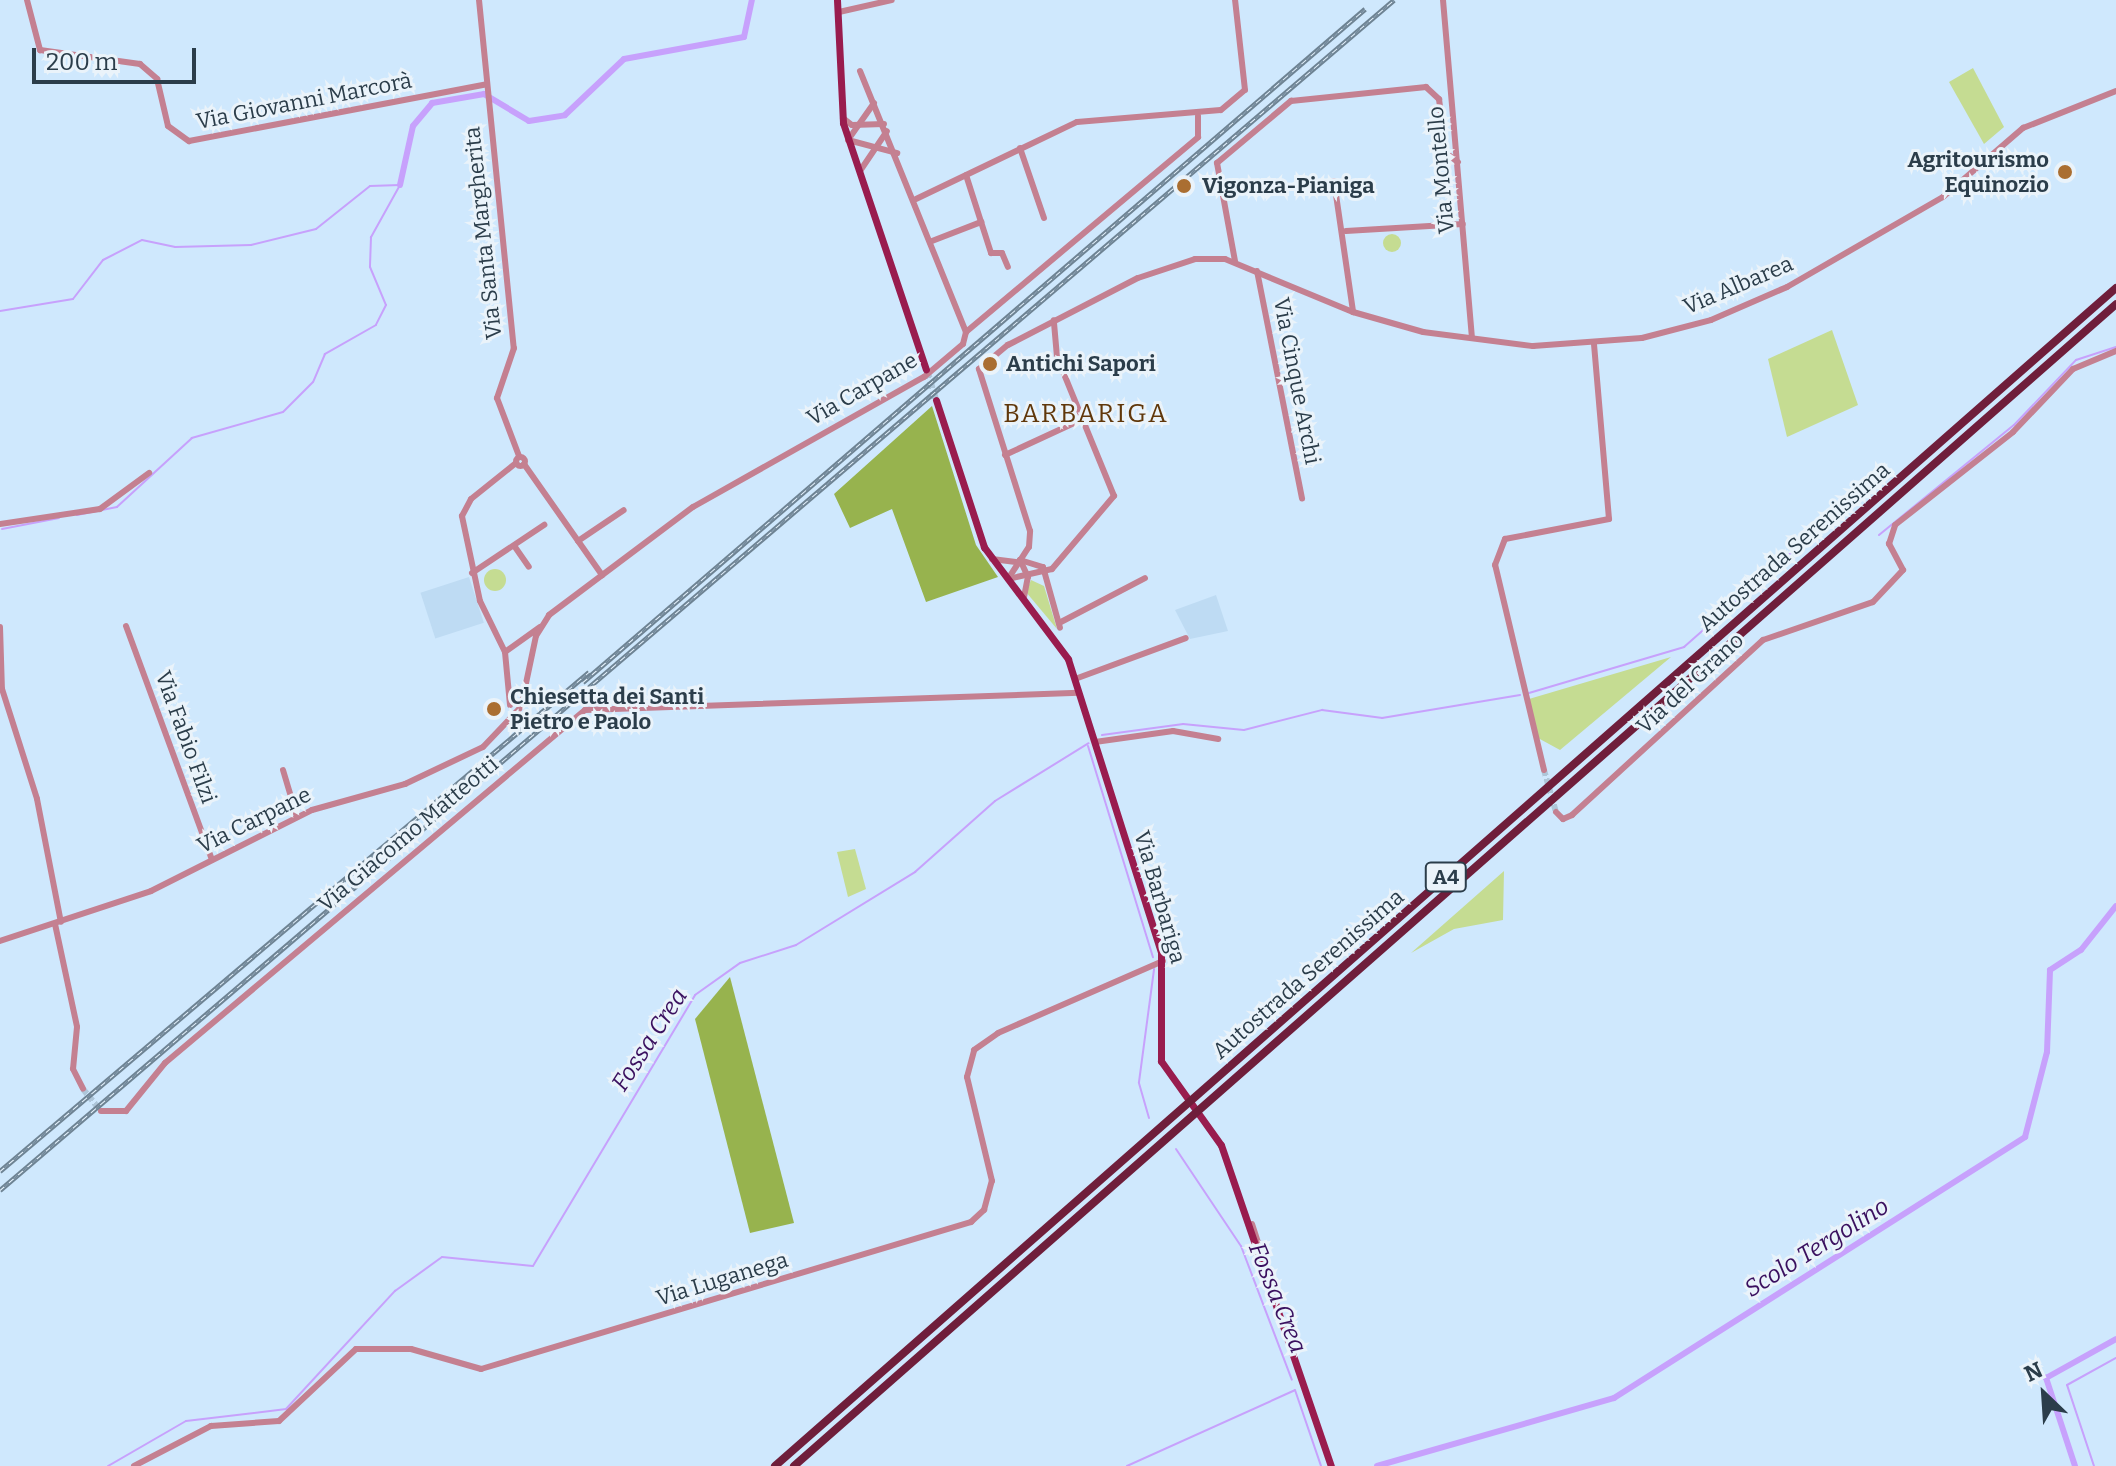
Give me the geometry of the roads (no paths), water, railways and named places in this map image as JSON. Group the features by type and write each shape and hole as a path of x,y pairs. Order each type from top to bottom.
{"highway":[{"name":"Autostrada Serenissima","path":"775,1466 2116,288"},
{"name":"Autostrada Serenissima","path":"794,1466 2116,304"}],"main road":[{"path":"837,0 842,116 928,371"},
{"name":"Via Barbariga","path":"936,400 990,558 1062,645 1075,679 1163,961 1160,1050 1174,1086 1209,1125 1331,1466"}],"street":[{"name":"Via Giovanni Marcorà","path":"27,0 40,50 140,64 157,79 168,126 189,141 487,87"},
{"name":"Via Santa Margherita","path":"479,0 514,348 497,398 520,461 602,575"},
{"path":"839,12 892,0"},
{"path":"916,199 1087,119 1198,116 1221,110 1245,90 1235,0"},
{"name":"Via Montello","path":"1443,0 1472,337"},
{"path":"860,71 916,199 966,332"},
{"path":"1008,579 1030,531 979,369 1054,320 1180,263 1235,261 1217,163 1291,101 1426,87 1439,99 1446,153 1458,162"},
{"name":"Via Albarea","path":"1235,261 1353,312 1472,337 1533,346 1594,344 1674,331 1764,298 1943,197 2023,128 2116,91"},
{"path":"874,103 848,140 897,153"},
{"path":"842,116 860,124 885,128"},
{"name":"Via Carpane","path":"505,652 602,575 710,496 928,371 963,344 966,332 1198,137 1198,116"},
{"path":"860,171 885,128"},
{"path":"1020,148 1044,218"},
{"path":"966,175 991,253 1003,253 1008,267"},
{"path":"1334,181 1353,312"},
{"path":"932,241 981,222"},
{"path":"1346,231 1463,224"},
{"name":"Via Cinque Archi","path":"1257,271 1302,499"},
{"path":"1008,579 1044,574 1114,496 1057,357 1054,320"},
{"path":"1544,770 1495,565 1505,539 1609,519 1594,344"},
{"name":"Via del Grano","path":"1556,812 1563,819 1572,815 1763,640 1873,602 1903,570 1889,544 1895,525 2013,432 2073,369 2116,351"},
{"path":"1005,455 1076,422"},
{"path":"510,705 505,652 472,573 463,512 520,461"},
{"path":"0,524 100,509 137,485 149,473"},
{"path":"578,541 624,510"},
{"path":"472,573 544,525"},
{"path":"515,547 529,567"},
{"path":"990,558 1036,561 1044,574 1060,626 1145,578"},
{"path":"1018,561 1028,577 1024,597"},
{"name":"Via Fabio Filzi","path":"126,626 212,860"},
{"path":"0,627 2,689 37,799 77,1027 73,1069 83,1089"},
{"name":"Via Carpane","path":"0,941 58,923 212,860 297,817 405,784 491,740 529,689 540,627"},
{"path":"1075,679 1186,638"},
{"name":"Via Giacomo Matteotti","path":"101,1111 126,1111 165,1063 589,709 1079,693"},
{"path":"1095,742 1173,731 1218,739"},
{"path":"283,770 297,817"},
{"name":"Via Luganega","path":"134,1466 211,1426 279,1421 356,1349 411,1349 481,1369 971,1222 984,1210 992,1181 967,1077 974,1050 998,1033 1163,961"},
{"name":"Via Barbariga","path":"1252,1224 1260,1249 1254,1252"}],"waterway":[{"path":"400,185 413,126 432,103 484,94 529,121 565,115 624,59 744,37 752,0"},
{"path":"0,311 73,299 103,260 142,240 175,247 251,245 316,229 370,186 400,185 371,237 370,267 386,305 376,325 325,354 313,382 283,412 192,438 117,507 77,515"},
{"path":"1879,535 2014,425 2076,360 2116,347"},
{"path":"1529,693 1684,647 1852,499"},
{"path":"2,529 59,518"},
{"path":"1102,735 1183,724 1244,730 1322,710 1382,718 1520,695"},
{"name":"Fossa Crea","path":"108,1466 186,1421 286,1409 395,1291 442,1257 533,1266 695,995 740,963 796,945 915,872 995,801 1089,743"},
{"name":"Fossa Crea","path":"1088,746 1153,957"},
{"name":"Scolo Tergolino","path":"1377,1466 1614,1398 2025,1137 2047,1052 2050,970 2081,950 2116,906"},
{"name":"Fossa Crea","path":"1149,1118 1139,1082 1154,969"},
{"name":"Fossa Crea","path":"1176,1149 1241,1246 1292,1380"},
{"path":"2075,1466 2046,1378 2116,1339"},
{"path":"2094,1466 2067,1385 2116,1358"},
{"name":"Scolo Tergolino","path":"1127,1466 1295,1390 1321,1466"}],"tunnel":[{"path":"927,371 936,400"},
{"path":"1544,770 1556,812"},
{"path":"83,1089 101,1111"}],"railway":[{"path":"0,1190 1394,0"},
{"path":"583,682 1365,9"},
{"path":"0,1171 589,672"}],"place":[{"name":"Agritourismo Equinozio","path":"2065,172"},
{"name":"Vigonza-Pianiga","path":"1184,186"},
{"name":"Antichi Sapori","path":"990,364"},
{"name":"Chiesetta dei Santi Pietro e Paolo","path":"494,709"}],"district":[{"name":"BARBARIGA","path":"1086,414"}]}
